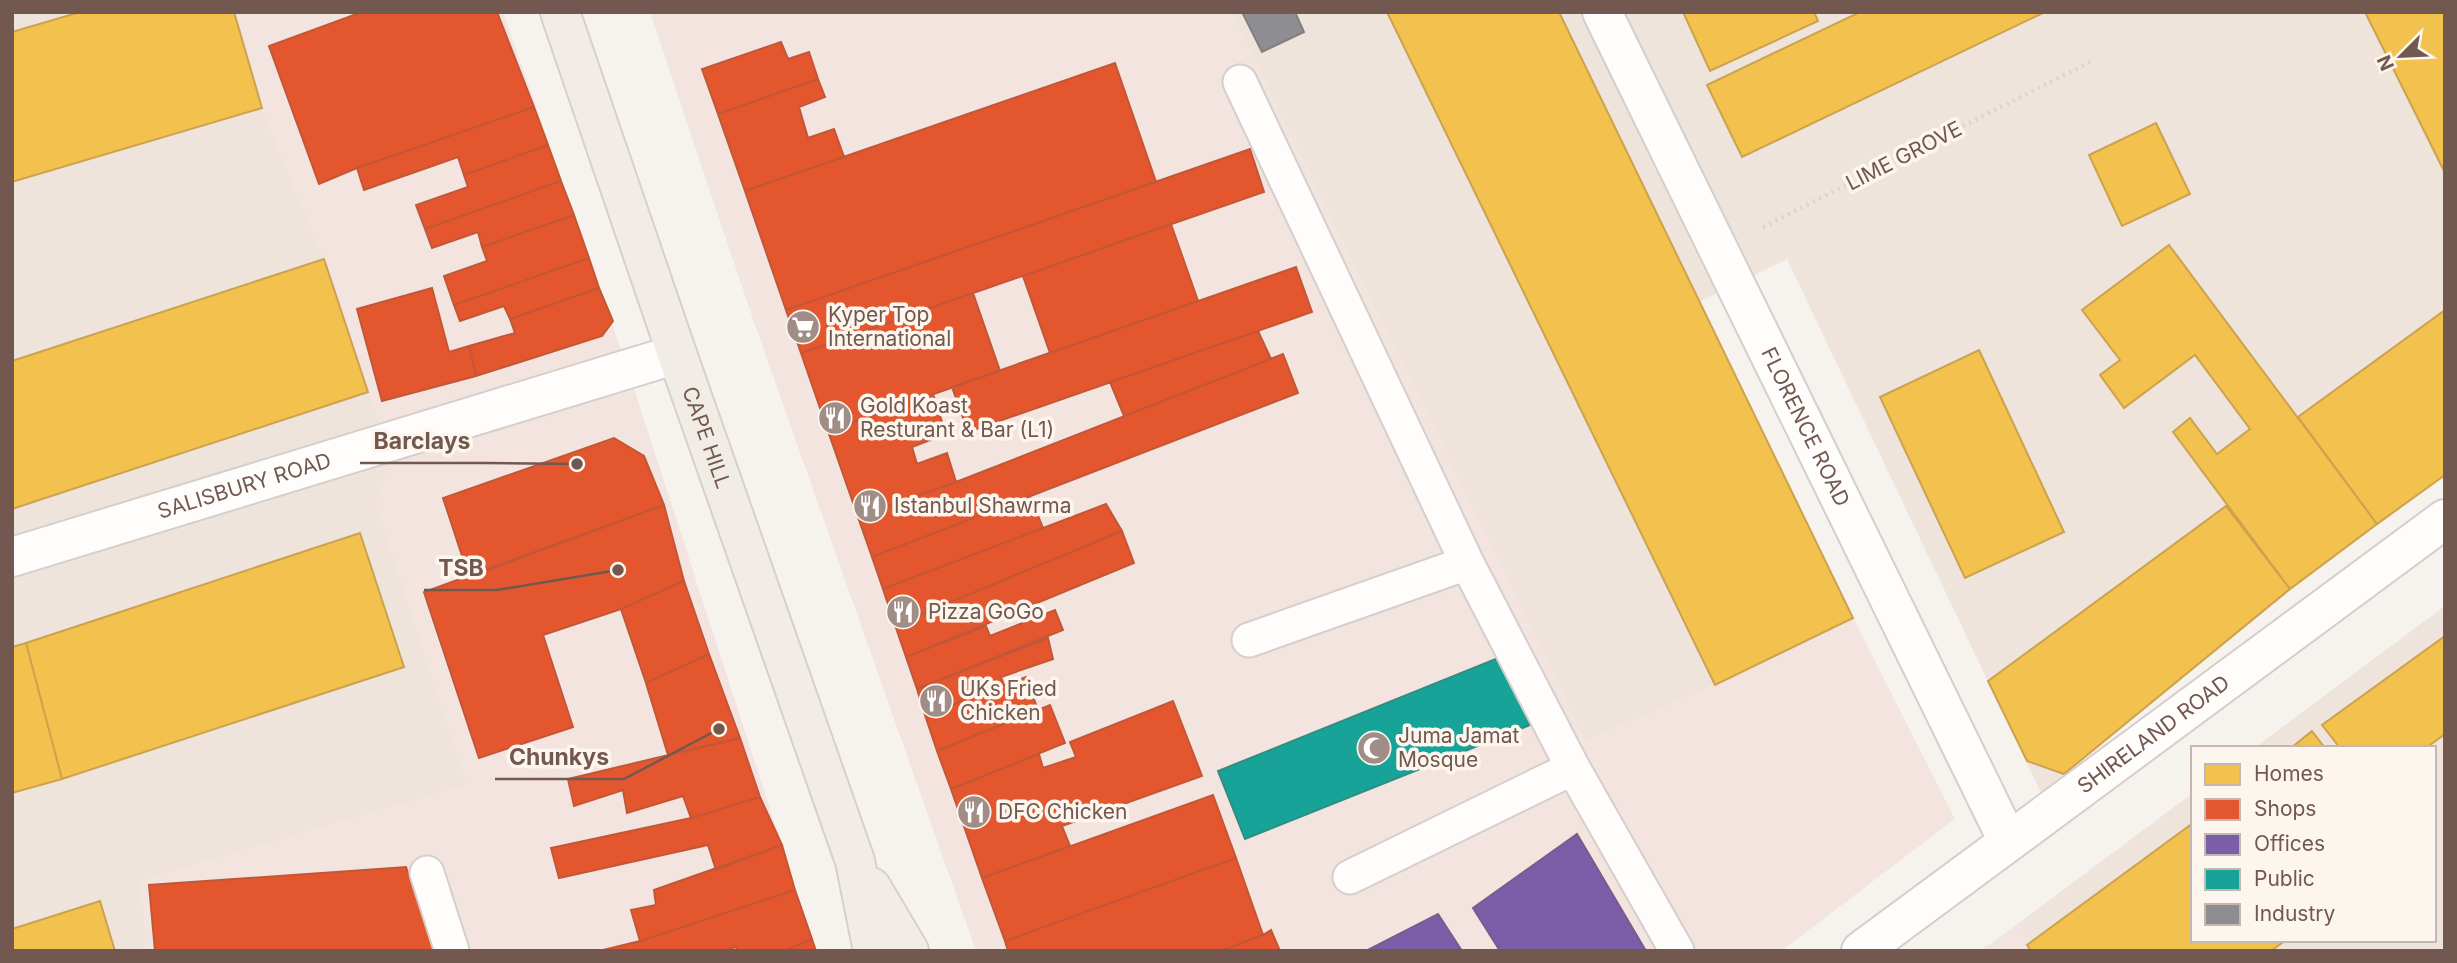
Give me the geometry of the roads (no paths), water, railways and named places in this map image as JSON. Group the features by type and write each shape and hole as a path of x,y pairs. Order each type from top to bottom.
{"main road":[{"name":"CAPE HILL","path":"560,12 855,861 873,951"},
{"name":"CAPE HILL","path":"855,861 909,951"}],"street":[{"name":"FLORENCE ROAD","path":"1602,12 2008,841"},
{"name":"SALISBURY ROAD","path":"12,557 677,355"},
{"name":"SHIRELAND ROAD","path":"1861,951 2445,519"}],"lane":[{"path":"1240,82 1466,563 1573,768 1677,951"},
{"path":"1249,640 1466,563"},
{"path":"1350,877 1573,768"},
{"path":"427,873 452,951"}],"place":[{"name":"Kyper Top International","path":"803,327"},
{"name":"Gold Koast Resturant & Bar (L1)","path":"835,418"},
{"name":"Barclays","path":"577,464"},
{"name":"Istanbul Shawrma","path":"870,506"},
{"name":"TSB","path":"618,570"},
{"name":"Pizza GoGo","path":"903,612"},
{"name":"UKs Fried Chicken","path":"936,701"},
{"name":"Chunkys","path":"719,729"},
{"name":"Juma Jamat Mosque","path":"1374,748"},
{"name":"DFC Chicken","path":"974,812"}]}
